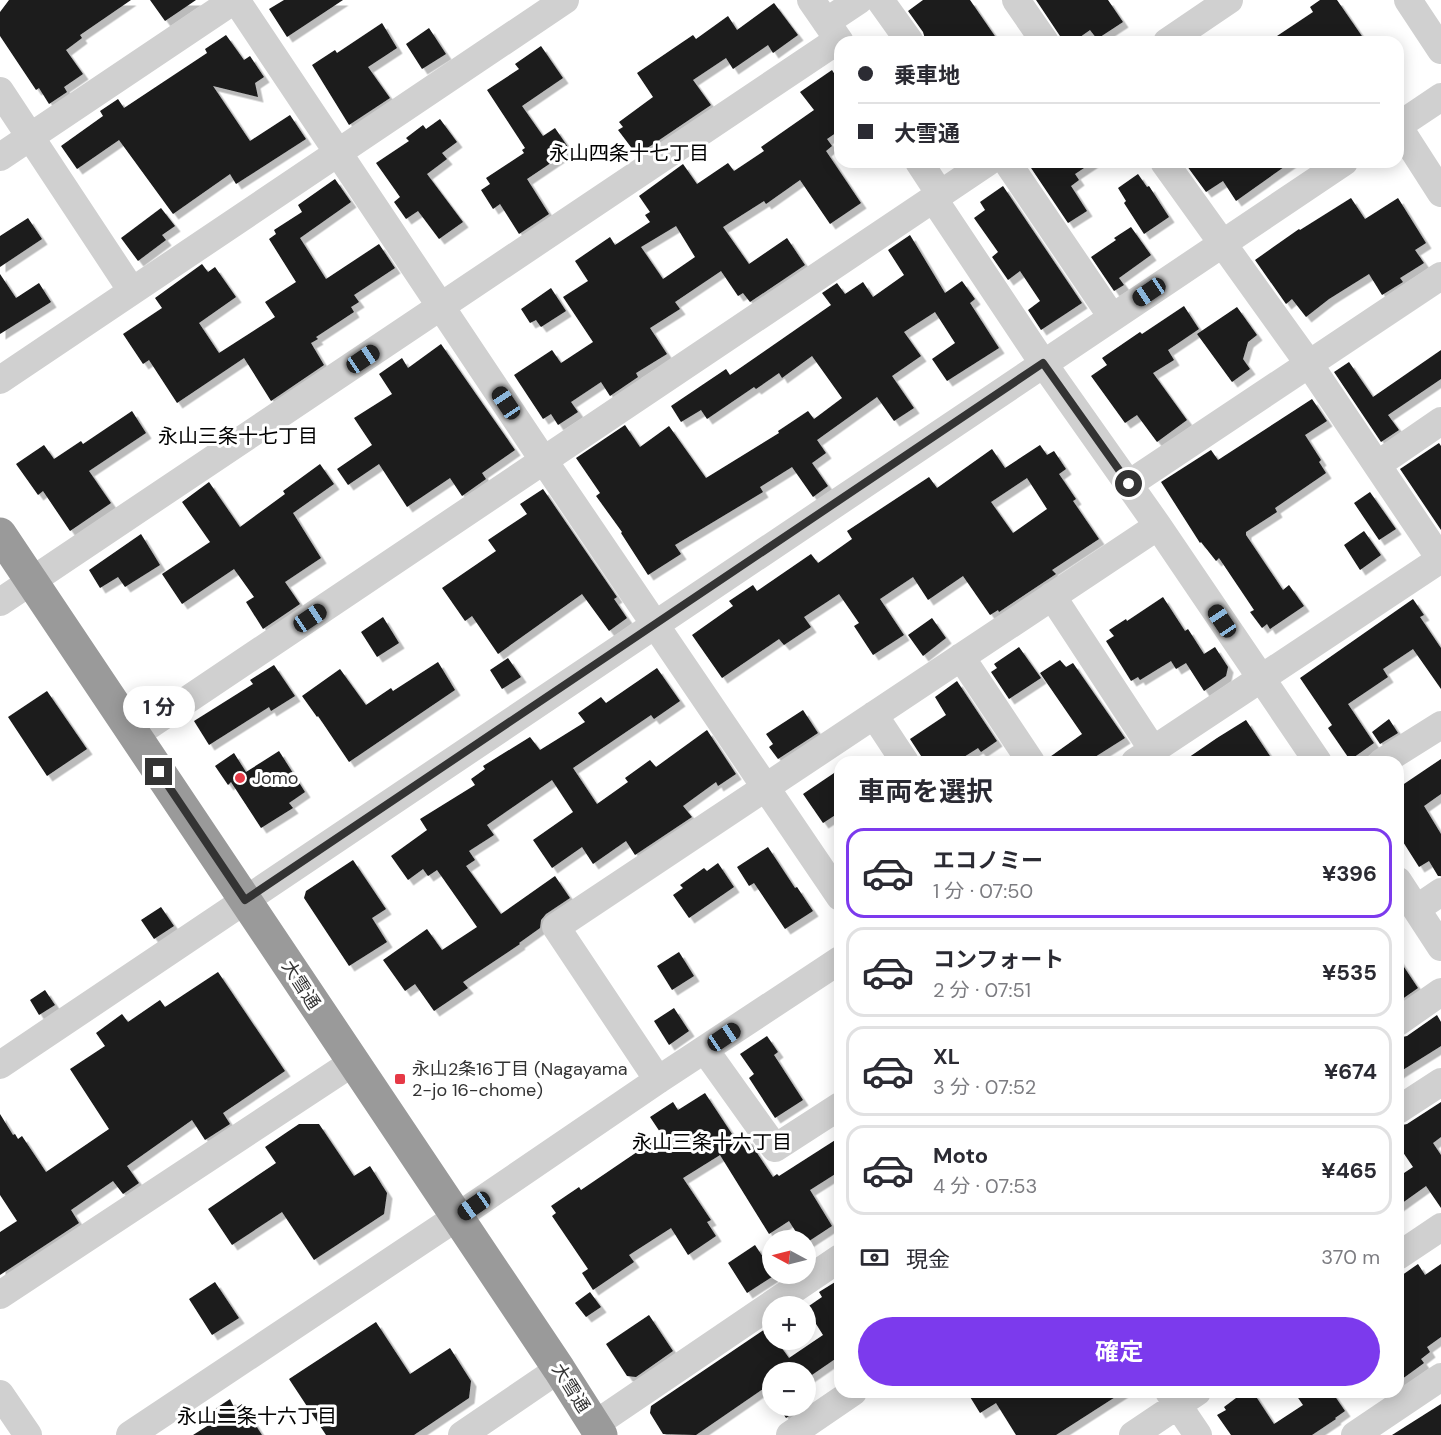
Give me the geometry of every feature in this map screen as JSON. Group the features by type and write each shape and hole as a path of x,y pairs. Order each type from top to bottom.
{"highway":[{"name":"大雪通","path":"0,534 559,1369 597,1430"}],"street":[{"path":"0,157 235,0 834,888"},
{"path":"0,380 565,0"},
{"path":"0,602 441,307 829,26 859,0"},
{"path":"880,0 906,36"},
{"path":"1016,0 1041,36"},
{"path":"1176,36 1229,0"},
{"path":"1408,0 1441,50"},
{"path":"0,92 132,291"},
{"path":"1404,122 1441,97"},
{"path":"1404,135 1441,193"},
{"path":"922,168 936,196 1043,363 1158,526 1314,756"},
{"path":"135,735 979,168"},
{"path":"1010,168 1112,317"},
{"path":"1052,596 1144,756 1441,559 1309,364 1168,168"},
{"path":"0,1065 1335,168"},
{"path":"1129,484 1441,276"},
{"path":"1377,465 1441,421"},
{"path":"657,1080 556,927 1158,526"},
{"path":"961,657 1026,756"},
{"path":"874,715 900,756"},
{"path":"1392,756 1441,725"},
{"path":"1404,891 1441,947"},
{"path":"1416,909 1441,892"},
{"path":"130,1435 457,1217 657,1080 834,964"},
{"path":"1404,1018 1441,993"},
{"path":"705,1050 775,1148 834,1110"},
{"path":"0,1295 352,1063"},
{"path":"1404,1106 1441,1082"},
{"path":"1404,1252 1441,1227"},
{"path":"597,1430 834,1262"},
{"path":"462,1435 559,1369"},
{"path":"1355,1435 1441,1377"},
{"path":"0,1394 28,1435"},
{"path":"790,1435 844,1398"},
{"path":"1133,1435 1179,1398"},
{"path":"1182,1398 1198,1435"}],"building":[{"path":"9,0 131,0 80,35 82,38 66,50 83,74 64,87 67,92 49,104 39,88 36,90 0,36 0,12"},
{"path":"150,0 196,0 165,21"},
{"path":"284,0 343,0 287,37 269,9"},
{"path":"923,0 970,0 995,36 924,36 908,11"},
{"path":"1036,0 1108,0 1123,22 1102,36 1095,36 1090,30 1082,36 1060,36"},
{"path":"1320,0 1337,0 1362,36 1277,36 1313,12 1310,7"},
{"path":"774,3 798,35 773,53 768,45 733,69 726,58 693,80 711,105 637,155 618,130 623,127 619,122 653,97 637,73 693,35 696,39 728,16 737,30"},
{"path":"382,23 397,48 368,67 390,98 349,125 312,65 335,50 337,53"},
{"path":"429,28 446,54 422,69 406,44"},
{"path":"226,35 244,60 250,56 264,77 255,83 258,97 213,86 250,141 290,115 306,139 236,184 230,174 173,214 119,140 77,169 61,146 103,116 100,111 118,99 124,108 207,53 205,49"},
{"path":"541,46 563,78 522,106 543,136 555,128 570,150 527,179 549,214 519,234 500,204 493,209 481,190 490,184 486,178 524,153 522,150 525,148 487,90 519,69 515,64"},
{"path":"832,70 834,73 834,134 827,139 832,146 826,151 834,163 834,168 837,168 861,203 830,224 800,180 766,204 764,201 723,227 749,264 787,238 805,265 750,302 743,293 738,296 721,271 675,302 680,309 650,328 667,354 636,373 638,377 610,396 601,382 571,402 578,412 558,425 551,414 543,419 514,375 552,350 561,363 593,342 563,297 588,281 575,261 610,237 615,245 650,222 645,215 650,212 639,196 683,164 697,184 728,163 734,171 764,151 761,147 814,110 800,92","holes":["676,226 695,257 663,279 641,247"]},
{"path":"440,119 457,142 442,153 447,159 427,174 463,222 439,239 418,211 406,219 394,202 400,197 376,163 409,141 406,138 423,125 426,129"},
{"path":"1031,168 1084,168 1075,174 1079,180 1071,186 1087,211 1068,223"},
{"path":"1188,168 1283,168 1236,201 1223,181 1206,192"},
{"path":"1138,174 1147,187 1149,186 1169,217 1144,234 1124,203 1126,201 1118,188"},
{"path":"335,179 351,202 300,238 326,279 379,244 395,268 354,295 359,302 351,307 354,312 316,337 318,339 311,343 324,365 271,401 244,358 177,403 149,360 143,364 123,334 162,308 155,298 202,264 208,272 215,267 236,297 199,323 219,353 275,317 265,302 296,282 269,239 276,234 274,230 302,212 298,205"},
{"path":"1003,186 1082,303 1041,330 1028,310 1040,301 1020,271 1008,280 992,257 998,252 974,218 985,210 980,202"},
{"path":"1351,198 1365,219 1398,198 1426,243 1415,250 1424,263 1400,278 1403,282 1382,295 1369,274 1329,299 1306,317 1292,299 1286,304 1255,260 1299,229"},
{"path":"161,208 175,226 162,235 166,240 138,261 121,238"},
{"path":"28,218 42,239 0,267 0,236"},
{"path":"1131,227 1151,255 1119,278 1124,285 1114,291 1091,257"},
{"path":"910,235 945,293 962,281 975,299 970,303 999,348 947,381 932,359 955,343 935,312 904,332 921,356 892,376 914,408 894,421 877,397 817,440 826,453 812,463 828,486 813,497 792,467 760,487 763,492 675,545 681,554 648,575 622,532 596,496 600,493 576,458 625,425 640,447 669,426 706,478 779,433 778,431 808,411 814,419 842,398 812,356 782,378 779,373 707,419 701,410 681,422 671,406 726,369 730,375 831,305 822,293 837,283 845,294 863,282 873,297 904,275 888,250"},
{"path":"0,274 16,298 39,283 51,302 0,334"},
{"path":"551,288 566,311 541,327 536,320 530,323 521,309"},
{"path":"1184,306 1199,329 1168,350 1174,360 1153,373 1187,420 1157,442 1137,415 1125,423 1091,376 1107,365 1102,358"},
{"path":"1237,307 1257,335 1248,342 1243,359 1250,369 1232,382 1197,334"},
{"path":"441,344 515,450 482,473 486,479 462,496 450,478 407,507 379,464 348,485 337,469 372,445 354,418 392,394 379,374 402,358 408,368"},
{"path":"1441,350 1441,379 1388,415 1399,430 1381,442 1334,372 1349,362 1373,397"},
{"path":"1312,399 1327,421 1305,435 1321,460 1319,462 1326,473 1275,508 1277,512 1246,532 1283,590 1289,585 1304,606 1270,629 1267,624 1262,628 1250,612 1254,610 1219,558 1216,561 1200,543 1161,482 1211,450 1218,460"},
{"path":"132,411 146,433 89,471 111,503 70,531 43,491 38,495 16,464 44,445 54,459 81,441 83,444"},
{"path":"1439,443 1441,446 1441,530 1400,469"},
{"path":"1040,445 1047,455 1054,451 1066,469 1059,474 1076,499 1073,501 1099,539 1052,570 1056,574 999,612 998,610 990,615 963,576 928,600 913,577 880,599 904,635 873,655 854,626 859,623 839,594 804,617 811,627 784,645 779,639 722,678 692,635 733,606 729,601 753,585 757,591 811,554 818,563 852,539 847,531 929,477 937,488 992,449 1005,468","holes":["1027,478 1047,509 1013,533 991,502"]},
{"path":"320,464 334,484 293,513 321,558 285,582 300,604 263,629 246,602 254,597 234,569 182,604 162,574 210,542 182,502 209,482 240,527 285,494 283,491"},
{"path":"543,489 617,597 614,599 627,618 609,631 582,594 498,654 472,616 465,621 442,588 496,551 488,540 527,514 520,504"},
{"path":"1370,492 1396,529 1379,540 1354,503"},
{"path":"1364,531 1381,555 1360,570 1344,545"},
{"path":"141,534 160,565 125,587 118,577 100,588 89,570"},
{"path":"1163,597 1185,631 1188,629 1204,654 1215,647 1228,667 1226,676 1204,691 1186,663 1176,669 1171,661 1140,680 1138,677 1131,681 1106,641 1114,636 1109,630"},
{"path":"1413,599 1424,615 1420,617 1441,648 1441,689 1413,649 1383,669 1388,677 1348,704 1374,743 1356,756 1347,756 1328,728 1332,725 1300,678"},
{"path":"383,617 399,643 377,657 361,632"},
{"path":"932,618 946,638 923,656 908,635"},
{"path":"1019,647 1041,678 1009,699 991,672 997,668 994,664"},
{"path":"508,658 521,677 502,689 490,670"},
{"path":"1060,660 1066,667 1073,663 1125,738 1096,756 1051,756 1082,734 1040,673"},
{"path":"438,662 455,690 349,762 302,696 340,669 366,705 391,688 393,691"},
{"path":"274,665 295,696 271,711 269,707 209,745 194,721 253,684 250,680"},
{"path":"657,668 680,701 654,719 651,715 573,768 597,804 628,782 625,778 650,760 656,767 707,730 736,774 718,786 716,782 683,806 692,817 635,855 626,841 593,864 582,847 552,868 533,840 573,812 552,780 487,825 494,835 469,851 475,860 466,866 501,914 555,876 570,898 546,914 541,920 540,928 520,944 463,982 468,988 434,1011 415,984 405,991 383,960 427,929 442,950 477,927 437,870 428,876 423,869 408,880 391,856 427,830 420,819 475,785 471,779 485,769 483,766 530,737 540,750 585,722 578,713 601,697 606,703"},
{"path":"957,681 997,741 981,752 978,748 965,756 921,756 910,739 946,715 935,697"},
{"path":"47,691 87,749 47,776 8,717"},
{"path":"803,710 818,733 778,759 769,747 773,744 766,734"},
{"path":"1389,719 1398,733 1380,744 1372,732"},
{"path":"1246,720 1270,756 1191,756"},
{"path":"279,751 305,792 289,803 293,808 261,828 231,782 228,785 215,766 234,753 246,772"},
{"path":"1441,759 1441,794 1424,806 1441,834 1441,876 1438,876 1429,861 1419,867 1404,843 1404,784"},
{"path":"834,773 834,816 823,823 803,794"},
{"path":"768,847 813,911 785,929 754,883 749,886 737,867"},
{"path":"353,860 386,909 372,918 387,942 349,966 304,898 306,891"},
{"path":"718,863 734,887 689,918 673,895 683,888 680,885 704,868 707,871"},
{"path":"161,907 174,926 154,939 141,920"},
{"path":"679,952 694,976 672,990 657,966"},
{"path":"1404,967 1418,988 1404,998"},
{"path":"218,972 285,1071 223,1113 230,1124 205,1140 192,1120 127,1166 139,1183 123,1194 113,1181 71,1210 79,1223 0,1275 0,1232 17,1221 0,1195 0,1114 13,1135 15,1134 18,1139 22,1136 46,1172 109,1129 70,1069 105,1046 96,1033 122,1014 128,1022 160,1000 165,1007"},
{"path":"45,990 55,1005 39,1015 30,1000"},
{"path":"674,1008 689,1031 669,1045 654,1021"},
{"path":"1437,1015 1441,1022 1441,1046 1404,1069 1404,1037"},
{"path":"767,1036 778,1052 774,1055 803,1100 775,1118 749,1078 754,1074 740,1054"},
{"path":"705,1093 738,1143 747,1138 773,1177 777,1174 779,1176 834,1141 834,1175 810,1190 832,1226 816,1236 816,1230 795,1230 789,1221 775,1230 767,1230 720,1155 683,1178 711,1220 707,1222 716,1236 688,1255 671,1228 629,1255 634,1262 593,1290 582,1273 588,1269 552,1216 556,1213 551,1206 579,1187 581,1190 662,1135 650,1117 673,1102 678,1110"},
{"path":"1441,1102 1441,1137 1433,1143 1441,1155 1441,1208 1426,1186 1404,1202 1404,1173 1413,1167 1404,1154 1404,1125"},
{"path":"299,1124 319,1124 354,1176 370,1166 387,1193 384,1214 314,1260 282,1212 232,1245 208,1209 276,1163 265,1147"},
{"path":"755,1245 762,1256 762,1283 747,1293 728,1263"},
{"path":"1418,1264 1425,1275 1441,1264 1441,1337 1427,1347 1430,1352 1421,1359 1424,1363 1404,1378 1404,1274"},
{"path":"215,1282 239,1318 212,1335 189,1299"},
{"path":"834,1283 834,1360 816,1372 816,1362 762,1362 762,1390 696,1435 663,1434 650,1413 651,1406 762,1331 762,1350 783,1350 789,1358 801,1350 816,1350 816,1340 823,1335 816,1324 816,1301 822,1297 819,1292"},
{"path":"590,1292 601,1307 586,1317 575,1303"},
{"path":"649,1315 673,1351 636,1377 627,1376 606,1344"},
{"path":"376,1322 410,1374 450,1348 471,1381 469,1398 414,1435 326,1435 289,1379"},
{"path":"971,1398 1114,1398 1056,1435 1016,1435 996,1403 980,1413"},
{"path":"1236,1398 1257,1398 1274,1424 1303,1405 1298,1398 1336,1398 1345,1411 1312,1435 1231,1435 1217,1415 1226,1410 1224,1407"},
{"path":"230,1399 235,1409 242,1404 262,1435 193,1435 220,1418 215,1409"},
{"path":"1441,1404 1441,1435 1392,1435"}],"place":[{"name":"Jomo","path":"240,778"},
{"name":"永山2条16丁目 (Nagayama 2-jo 16-chome)","path":"400,1079"}],"district":[{"name":"永山四条十七丁目","path":"629,153"},
{"name":"永山三条十七丁目","path":"238,436"},
{"name":"永山三条十六丁目","path":"712,1142"},
{"name":"永山二条十六丁目","path":"257,1416"}],"route":[{"path":"159,772 245,900 1043,363 1129,484"}]}
